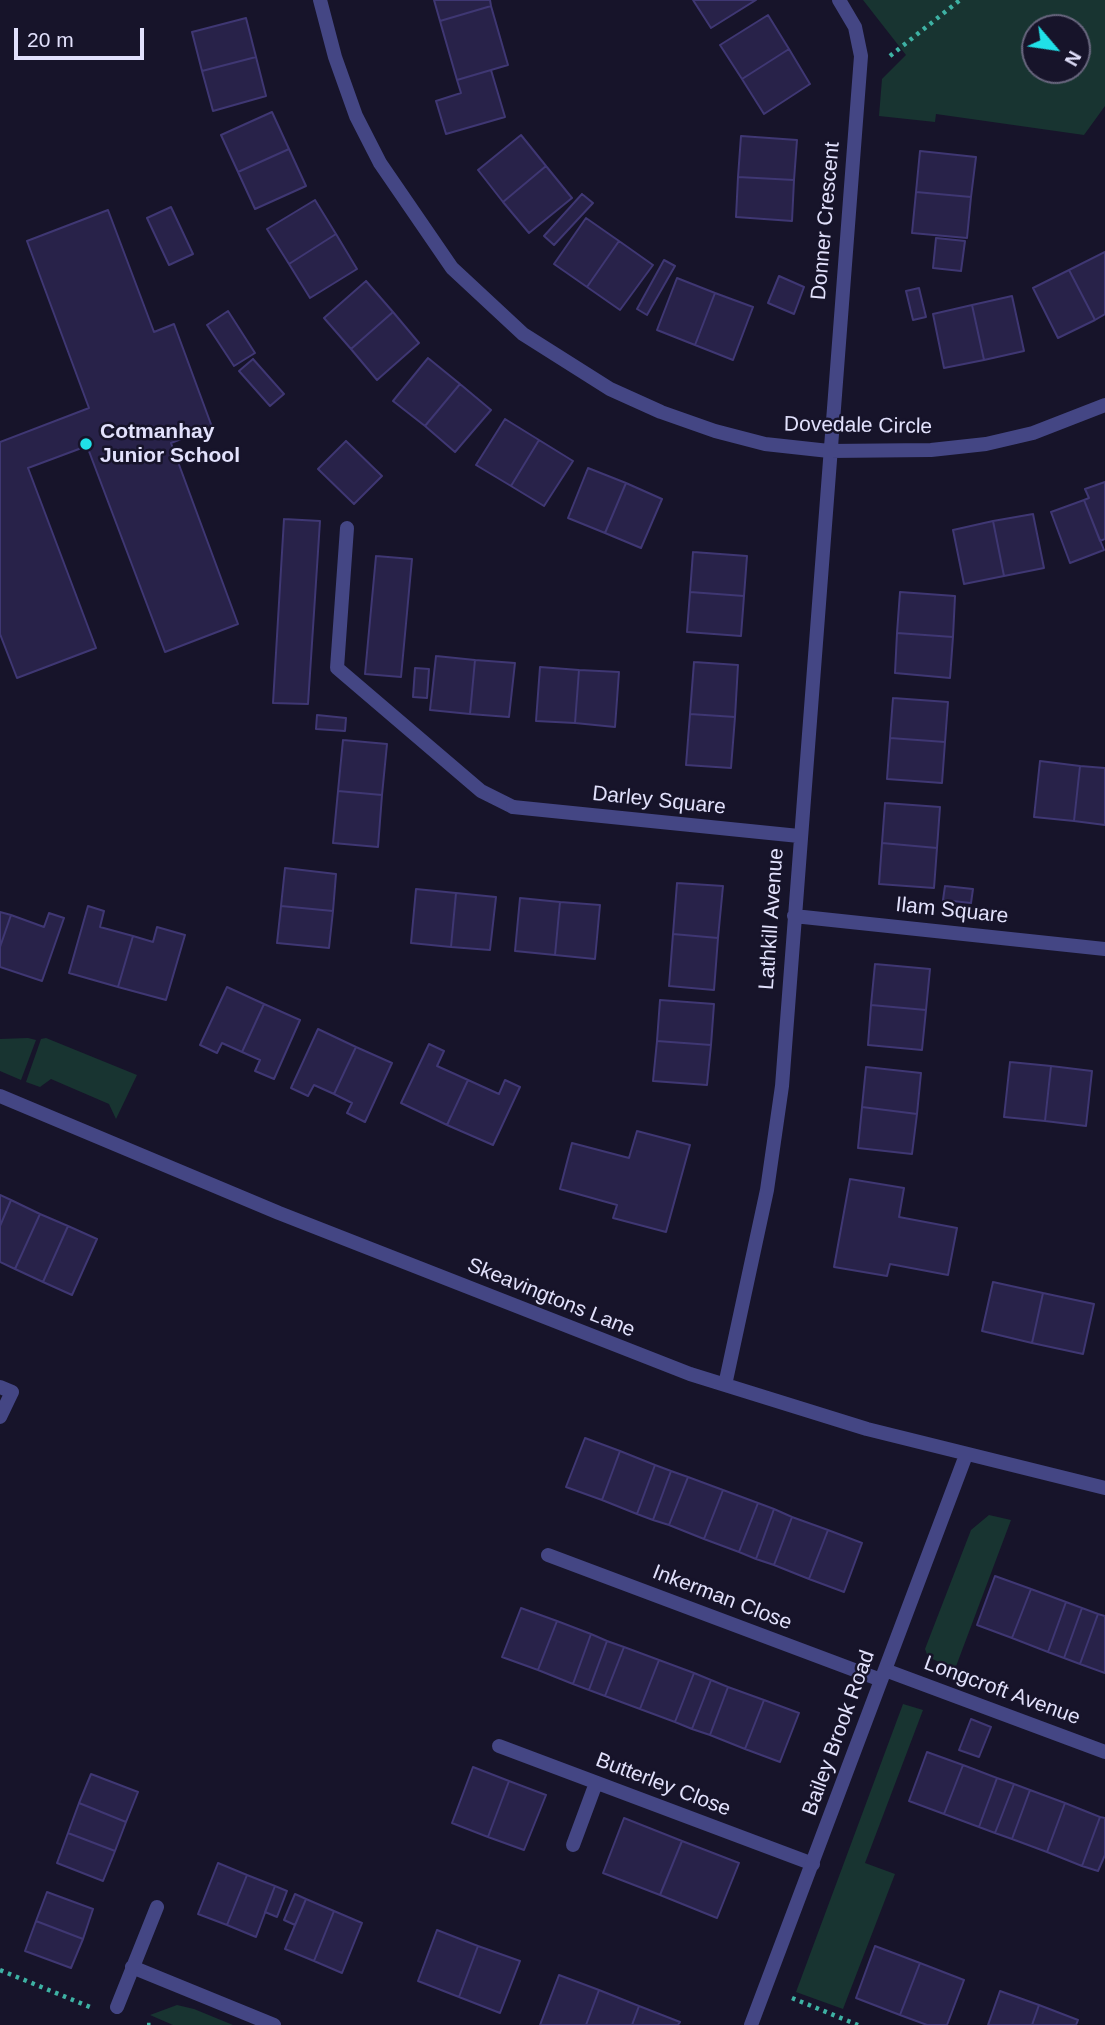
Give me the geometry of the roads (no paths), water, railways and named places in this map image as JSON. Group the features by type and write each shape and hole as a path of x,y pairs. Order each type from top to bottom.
{"street":[{"name":"Dovedale Circle","path":"320,0 335,57 356,116 380,163 452,268 495,310 551,353 610,389 660,412 765,444 829,451 932,450 986,444 1033,433 1105,405"},
{"name":"Donner Crescent","path":"829,451 860,41 839,0"},
{"name":"Lathkill Avenue","path":"725,1385 750,1279 782,1086 829,451"},
{"name":"Darley Square","path":"347,528 337,668 481,791 513,807 799,836"},
{"name":"Ilam Square","path":"794,916 1105,948"},
{"name":"Skeavingtons Lane","path":"0,1096 343,1238 639,1356 725,1385 966,1455 1105,1488"},
{"path":"0,1387 12,1392 0,1416"},
{"name":"Bailey Brook Road","path":"751,2025 966,1455"},
{"name":"Inkerman Close","path":"548,1555 883,1675"},
{"name":"Longcroft Avenue","path":"883,1675 1105,1752"},
{"name":"Butterley Close","path":"499,1746 813,1864"},
{"path":"573,1845 596,1783"},
{"path":"117,2007 157,1907"},
{"path":"132,1967 274,2025"}],"place":[{"name":"Cotmanhay Junior School","path":"86,444"}]}
